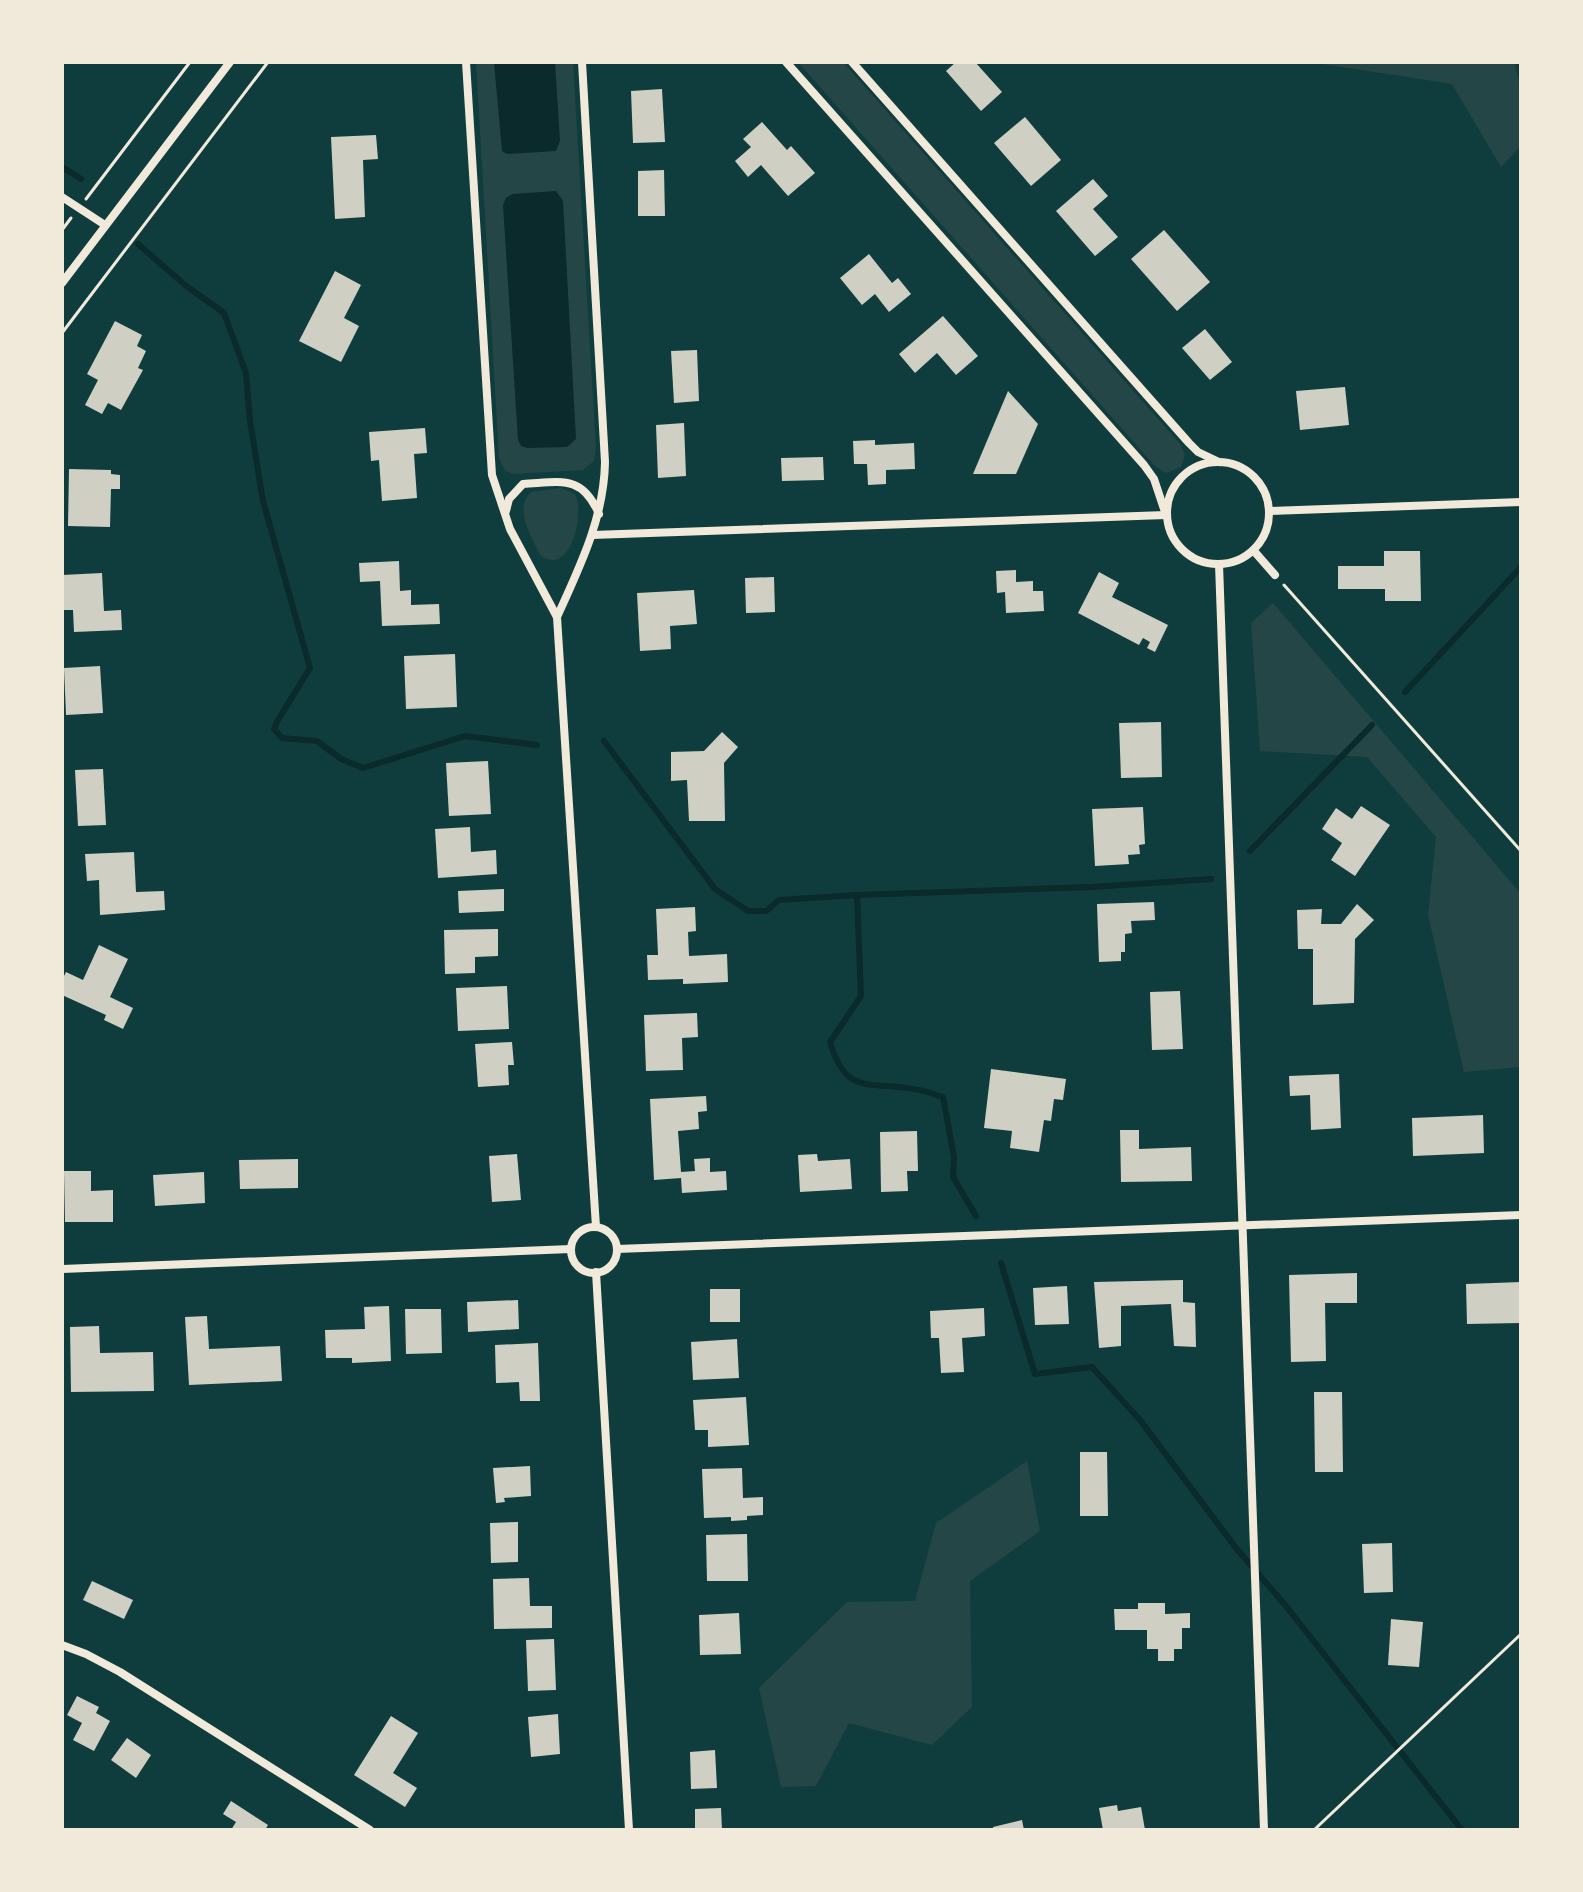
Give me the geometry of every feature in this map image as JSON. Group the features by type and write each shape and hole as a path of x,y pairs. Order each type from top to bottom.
{"street":[{"path":"62,283 230,62"},
{"path":"466,62 492,475 510,529 557,617 596,1227"},
{"path":"557,617 592,535 604,490 605,462 582,62"},
{"path":"786,62 1144,465 1154,479 1168,525 1179,546 1198,560 1219,564 1233,562 1254,551 1263,540 1270,511 1264,488 1255,477 1239,467 1198,452 1189,443 852,62"},
{"path":"62,197 105,225"},
{"path":"1166,515 1168,500 1177,483 1199,464 1219,462"},
{"path":"505,514 509,499 523,484 568,482 584,488 599,515"},
{"path":"1270,511 1521,502"},
{"path":"592,535 1166,515"},
{"path":"1254,551 1275,575"},
{"path":"1219,564 1264,1830"},
{"path":"617,1249 1521,1215"},
{"path":"596,1227 611,1234 617,1249 610,1266 596,1272 582,1269 576,1264 571,1249 581,1231 596,1227"},
{"path":"62,1269 571,1249"},
{"path":"596,1272 629,1830"},
{"path":"62,1645 120,1672 370,1830"}],"path":[{"path":"62,230 190,62"},
{"path":"62,333 268,62"},
{"path":"1275,575 1521,851"},
{"path":"1314,1830 1521,1634"}],"shaded area":[{"path":"476,62 573,62 596,448 594,461 583,470 512,474 505,470 499,458"},
{"path":"494,62 555,62 560,141 556,151 507,154 502,151"},
{"path":"798,62 843,62 1181,445 1185,455 1181,467 1166,473 1155,466"},
{"path":"1310,62 1514,62 1521,88 1521,146 1501,167 1452,84"},
{"path":"556,191 563,201 576,439 567,447 527,448 521,446 518,440 503,205 506,198 513,194"},
{"path":"561,488 575,494 578,514 573,540 567,551 560,558 551,560 540,555 526,523 524,507 531,492"},
{"path":"1273,603 1521,894 1521,1067 1464,1072 1428,915 1436,837 1367,757 1260,751 1251,623"},
{"path":"1027,1461 1040,1531 970,1581 972,1707 932,1745 849,1723 816,1786 781,1787 759,1688 847,1602 915,1601 936,1523"}],"building":[{"path":"956,62 975,62 1002,92 981,111 946,71"},
{"path":"662,89 665,142 633,143 631,91"},
{"path":"1025,117 1061,160 1031,186 994,143"},
{"path":"762,122 787,150 791,146 815,173 788,196 761,165 748,177 735,161 751,147 743,139"},
{"path":"376,135 378,159 363,160 365,217 335,219 331,137"},
{"path":"664,170 665,216 638,216 638,171"},
{"path":"1093,179 1108,196 1093,209 1118,237 1095,256 1056,211"},
{"path":"1164,230 1210,282 1177,311 1131,259"},
{"path":"869,254 892,283 898,278 911,294 889,312 875,294 862,305 840,278"},
{"path":"335,271 361,285 344,318 359,326 341,362 299,341"},
{"path":"943,316 978,356 956,375 937,353 915,373 899,354"},
{"path":"115,321 142,335 137,346 146,351 138,368 143,370 121,410 108,403 102,414 85,405 98,380 87,374"},
{"path":"1205,329 1232,362 1210,380 1182,348"},
{"path":"697,350 699,401 674,403 671,351"},
{"path":"1345,387 1349,425 1300,430 1296,391"},
{"path":"1008,391 1038,424 1016,474 973,474"},
{"path":"684,423 686,476 658,478 656,425"},
{"path":"425,428 427,453 414,454 417,498 382,501 379,460 371,461 369,432"},
{"path":"875,440 875,445 914,443 915,469 886,470 886,484 868,485 867,464 854,464 853,441"},
{"path":"823,457 824,480 782,481 781,458"},
{"path":"69,469 111,470 111,474 120,475 120,489 111,489 110,527 68,526"},
{"path":"1384,551 1420,551 1421,601 1385,601 1385,589 1338,589 1338,566 1384,566"},
{"path":"399,561 400,591 411,590 411,605 439,604 440,624 382,626 380,581 360,582 359,563"},
{"path":"1016,570 1016,582 1033,581 1033,591 1043,591 1044,611 1006,613 1005,592 997,593 996,571"},
{"path":"1099,572 1119,583 1112,597 1168,625 1155,652 1147,648 1150,642 1143,638 1139,645 1078,613"},
{"path":"102,573 104,611 121,610 122,630 74,632 73,610 62,610 62,575"},
{"path":"774,577 775,612 746,613 745,578"},
{"path":"694,590 697,624 670,626 671,649 640,651 637,593"},
{"path":"455,654 457,707 406,709 404,656"},
{"path":"100,666 103,713 66,715 64,668"},
{"path":"1161,722 1162,777 1121,778 1119,723"},
{"path":"722,732 738,747 724,763 725,821 689,821 687,780 671,781 671,752 704,751"},
{"path":"488,761 491,814 449,816 446,763"},
{"path":"103,769 106,825 78,826 75,770"},
{"path":"1361,806 1390,825 1355,876 1331,860 1342,843 1322,829 1336,808 1352,819"},
{"path":"1143,807 1145,844 1139,845 1140,854 1128,855 1129,864 1095,866 1092,809"},
{"path":"470,827 471,852 496,850 497,874 438,878 435,829"},
{"path":"134,852 136,892 164,891 165,910 100,915 99,880 87,881 85,854"},
{"path":"504,889 504,911 459,913 458,891"},
{"path":"1154,902 1155,920 1131,921 1132,933 1125,934 1125,952 1121,952 1121,961 1099,962 1097,904"},
{"path":"1357,904 1374,920 1355,939 1354,1003 1313,1005 1313,949 1298,949 1297,910 1322,909 1321,924 1341,924"},
{"path":"695,907 696,931 688,932 689,956 727,954 728,982 683,984 683,979 648,980 647,955 658,955 656,909"},
{"path":"498,929 498,956 475,957 475,973 445,974 444,930"},
{"path":"99,945 128,959 110,997 133,1008 123,1029 104,1020 106,1015 62,995 62,980 66,972 83,980"},
{"path":"507,986 509,1029 458,1031 456,988"},
{"path":"1180,991 1183,1049 1152,1050 1150,992"},
{"path":"697,1013 698,1037 682,1038 683,1070 646,1071 644,1015"},
{"path":"512,1042 514,1065 508,1065 509,1085 478,1087 475,1044"},
{"path":"991,1069 1066,1079 1063,1100 1054,1099 1051,1121 1044,1120 1039,1152 1010,1148 1012,1131 984,1128"},
{"path":"1339,1074 1341,1128 1311,1130 1310,1095 1290,1096 1289,1076"},
{"path":"706,1096 707,1111 698,1112 699,1129 678,1131 681,1172 695,1171 694,1159 710,1158 710,1172 726,1171 727,1190 682,1193 681,1178 654,1180 650,1099"},
{"path":"1483,1115 1484,1153 1413,1156 1412,1118"},
{"path":"1120,1130 1139,1130 1139,1149 1191,1147 1192,1181 1121,1182"},
{"path":"917,1131 918,1171 907,1171 908,1191 881,1192 880,1132"},
{"path":"517,1154 521,1200 492,1202 489,1156"},
{"path":"817,1154 818,1161 850,1159 852,1189 800,1192 798,1155"},
{"path":"298,1159 298,1188 240,1189 239,1160"},
{"path":"64,1171 91,1171 91,1191 113,1190 113,1222 65,1222"},
{"path":"204,1172 205,1203 155,1206 153,1175"},
{"path":"1357,1273 1357,1303 1325,1303 1326,1361 1291,1362 1289,1275"},
{"path":"1183,1280 1183,1302 1195,1303 1196,1347 1174,1346 1171,1304 1121,1306 1121,1346 1099,1348 1094,1282"},
{"path":"1521,1282 1521,1323 1467,1324 1466,1284"},
{"path":"1067,1286 1069,1324 1035,1325 1033,1288"},
{"path":"710,1289 740,1289 740,1322 710,1322"},
{"path":"518,1300 519,1329 468,1332 467,1302"},
{"path":"389,1306 391,1361 352,1363 352,1358 326,1358 325,1330 365,1329 364,1307"},
{"path":"984,1308 985,1336 962,1338 964,1372 941,1373 939,1338 931,1338 930,1311"},
{"path":"405,1309 441,1309 442,1353 406,1354"},
{"path":"207,1316 209,1349 280,1346 282,1381 189,1385 185,1317"},
{"path":"99,1326 100,1353 153,1352 154,1391 71,1392 70,1327"},
{"path":"737,1339 739,1378 693,1380 691,1342"},
{"path":"538,1343 540,1401 520,1401 519,1382 496,1383 495,1345"},
{"path":"1314,1392 1342,1392 1343,1472 1315,1472"},
{"path":"746,1397 749,1445 708,1447 708,1430 695,1430 693,1400"},
{"path":"1080,1452 1107,1452 1108,1516 1080,1516"},
{"path":"530,1466 531,1496 504,1498 505,1502 496,1503 493,1468"},
{"path":"742,1468 743,1498 763,1497 763,1515 731,1521 731,1517 704,1518 702,1469"},
{"path":"518,1522 518,1562 491,1563 490,1523"},
{"path":"747,1534 748,1581 707,1581 706,1535"},
{"path":"1392,1543 1393,1592 1364,1593 1362,1544"},
{"path":"529,1578 530,1606 552,1606 552,1628 494,1629 493,1579"},
{"path":"92,1581 133,1600 124,1619 83,1600"},
{"path":"1138,1603 1165,1603 1165,1614 1190,1613 1190,1628 1182,1628 1182,1649 1174,1649 1174,1661 1158,1661 1158,1649 1147,1649 1147,1630 1115,1630 1114,1609 1138,1609"},
{"path":"739,1613 741,1654 700,1655 699,1615"},
{"path":"1391,1619 1423,1622 1419,1667 1388,1665"},
{"path":"554,1639 556,1690 528,1691 526,1640"},
{"path":"77,1696 99,1707 96,1713 110,1721 94,1751 73,1740 82,1723 67,1715"},
{"path":"558,1714 560,1754 531,1757 528,1717"},
{"path":"391,1716 418,1733 393,1773 417,1788 405,1807 354,1775"},
{"path":"127,1738 151,1755 136,1778 111,1760"},
{"path":"715,1750 717,1788 691,1789 690,1752"},
{"path":"231,1801 268,1825 265,1830 231,1830 236,1822 223,1814"},
{"path":"1117,1805 1118,1811 1141,1807 1145,1830 1103,1830 1099,1808"},
{"path":"721,1808 722,1830 695,1830 695,1809"},
{"path":"1022,1820 1024,1830 993,1830 993,1827"}],"waterway":[{"path":"62,167 81,179"},
{"path":"138,244 185,285 224,313 246,373 263,501 310,668 274,729 282,738 317,741 341,759 363,768 465,736 537,745"},
{"path":"1405,692 1521,567"},
{"path":"1250,851 1372,725"},
{"path":"604,741 715,889 748,911 766,911 779,900 857,895 861,996 830,1042 836,1059 843,1071 861,1083 917,1090 943,1097 954,1157 953,1177 976,1216"},
{"path":"857,895 1092,887 1211,879"},
{"path":"1001,1263 1035,1374 1092,1367 1140,1420 1236,1548 1286,1606 1462,1830"}]}
